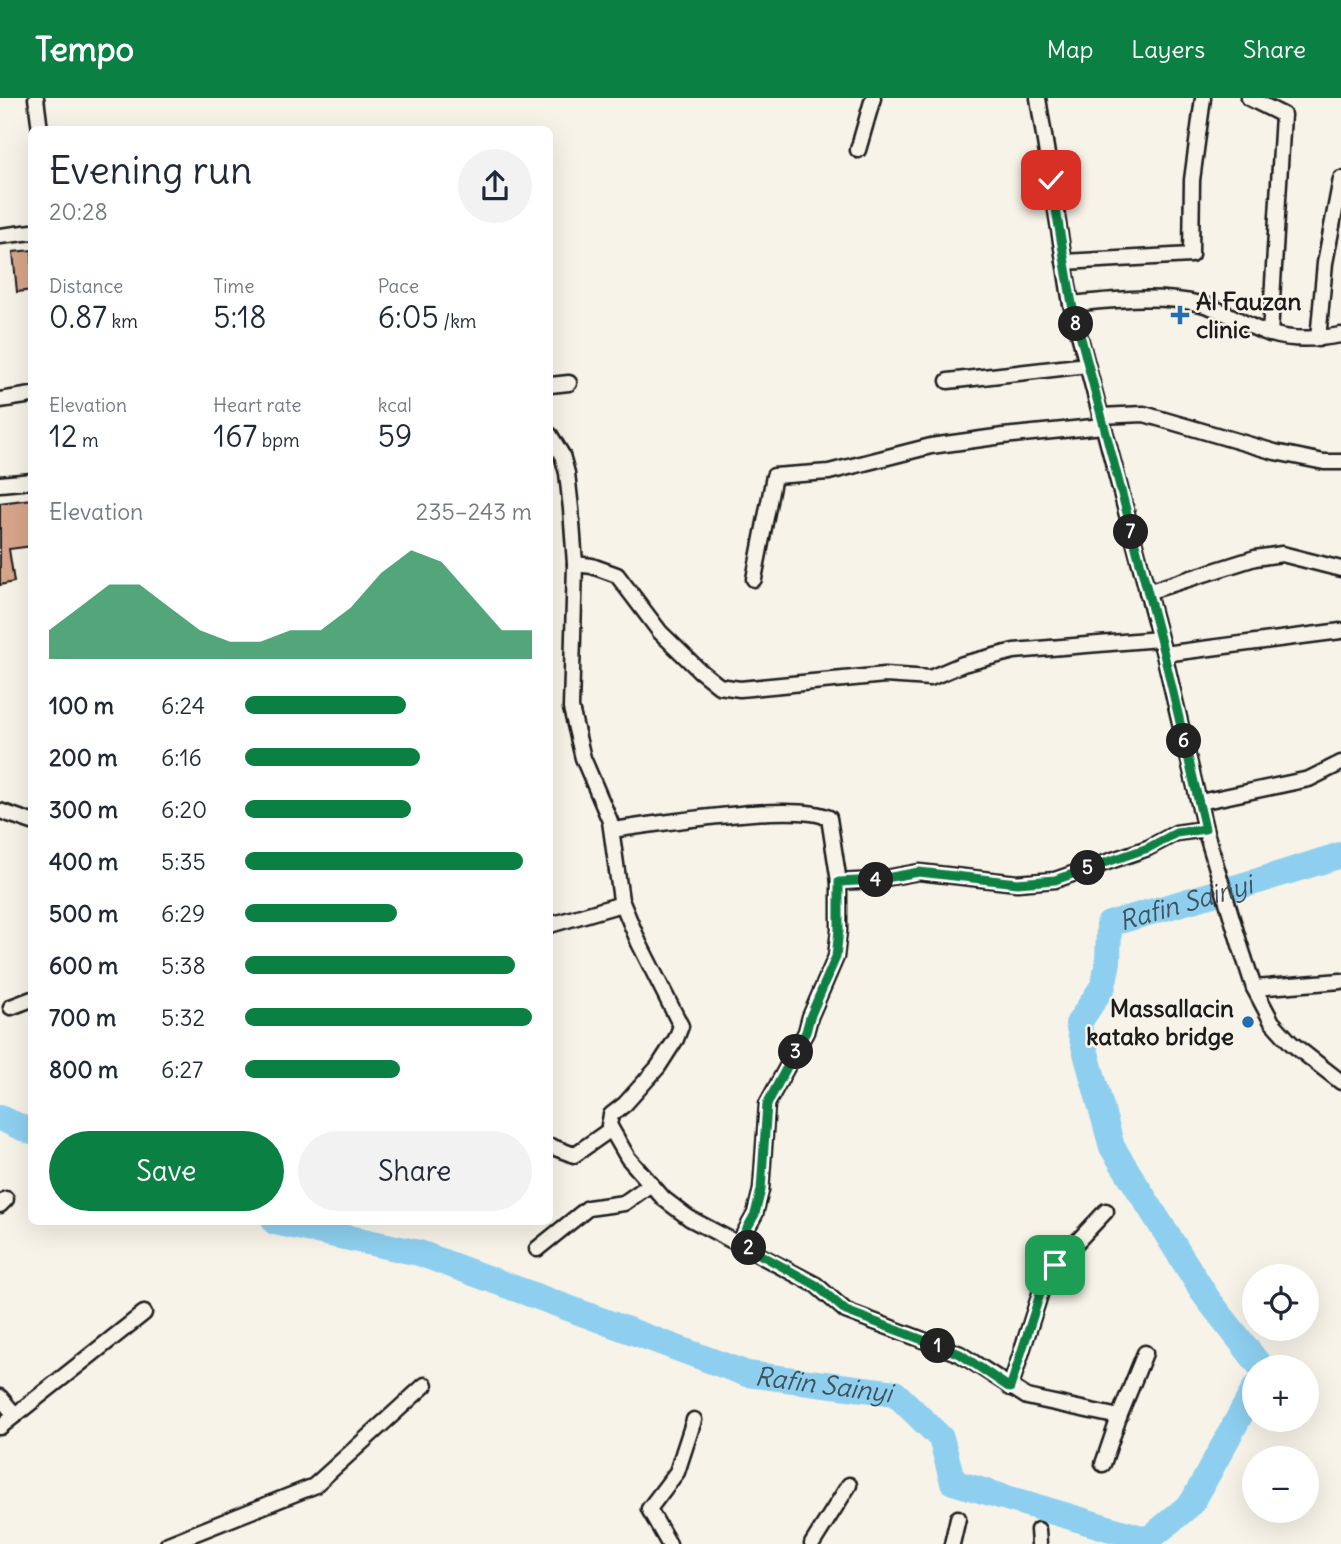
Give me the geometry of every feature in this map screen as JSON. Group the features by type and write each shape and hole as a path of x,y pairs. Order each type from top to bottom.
{"street":[{"path":"36,98 40,126"},
{"path":"858,150 873,98"},
{"path":"1038,98 1072,304 1164,654 1205,829 1240,945 1254,988 1272,1022 1291,1043 1341,1082"},
{"path":"1064,262 1191,255 1192,180 1203,98"},
{"path":"1250,98 1283,115 1270,334"},
{"path":"1318,339 1325,263 1341,179"},
{"path":"0,236 28,232"},
{"path":"1072,304 1144,297 1201,304 1228,313 1270,334 1318,339 1341,335"},
{"path":"948,381 1087,365"},
{"path":"553,385 569,383"},
{"path":"0,400 28,396"},
{"path":"754,579 774,476 829,472 931,446 1144,414 1275,452 1324,462 1341,462"},
{"path":"553,440 567,473 575,564 571,708 583,758 612,830 622,904 681,1026 658,1067 625,1104 611,1115 611,1129 628,1158 664,1199 689,1218 816,1285 846,1311 960,1354 1010,1388 1038,1400 1119,1417"},
{"path":"0,484 28,481"},
{"path":"1147,592 1255,558 1282,554 1341,569"},
{"path":"575,564 592,566 617,575 660,632 699,670 719,686 740,690 885,674 930,678 963,664 1013,651 1159,639"},
{"path":"1164,654 1341,631"},
{"path":"1200,802 1309,779 1341,763"},
{"path":"0,811 28,821"},
{"path":"612,830 790,811 821,814 829,818 839,882 836,957 806,1032 767,1104 761,1190 755,1214 739,1243"},
{"path":"839,882 875,880 919,872 1017,883 1055,880 1148,848 1176,833 1205,829"},
{"path":"553,924 622,904"},
{"path":"1254,988 1341,981"},
{"path":"11,1007 28,1001"},
{"path":"553,1147 574,1155 611,1129"},
{"path":"537,1249 588,1209 624,1203 651,1184"},
{"path":"1010,1388 1043,1285 1060,1259 1106,1211"},
{"path":"0,1427 144,1314"},
{"path":"1103,1464 1145,1353"},
{"path":"168,1544 314,1486 425,1385"},
{"path":"0,1397 15,1415"},
{"path":"669,1544 649,1508 677,1472 694,1420"},
{"path":"813,1544 849,1485"},
{"path":"952,1544 958,1518"}],"building":[{"path":"28,250 28,291 17,292 13,252"},
{"path":"28,500 28,547 9,549 14,582 0,585 0,503"}],"waterway":[{"name":"Rafin Sainyi","path":"1252,1355 1207,1298 1112,1147 1078,1024 1103,986 1108,962 1109,924 1341,855"},
{"name":"Rafin Sainyi","path":"0,1118 28,1130"},
{"path":"0,1128 8,1122"},
{"name":"Rafin Sainyi","path":"289,1225 419,1253 747,1374 895,1393 941,1438 953,1482 1148,1540 1192,1503 1242,1412"}],"place":[{"name":"Al Fauzan clinic","path":"1180,315"},
{"name":"Massallacin katako bridge","path":"1248,1022"}],"route":[{"path":"1051,180 1072,304 1164,654 1205,829 1176,833 1148,848 1055,880 1017,883 919,872 875,880 839,882 836,957 806,1032 767,1104 761,1190 755,1214 739,1243 816,1285 846,1311 960,1354 1010,1388 1043,1285 1055,1265"}]}
